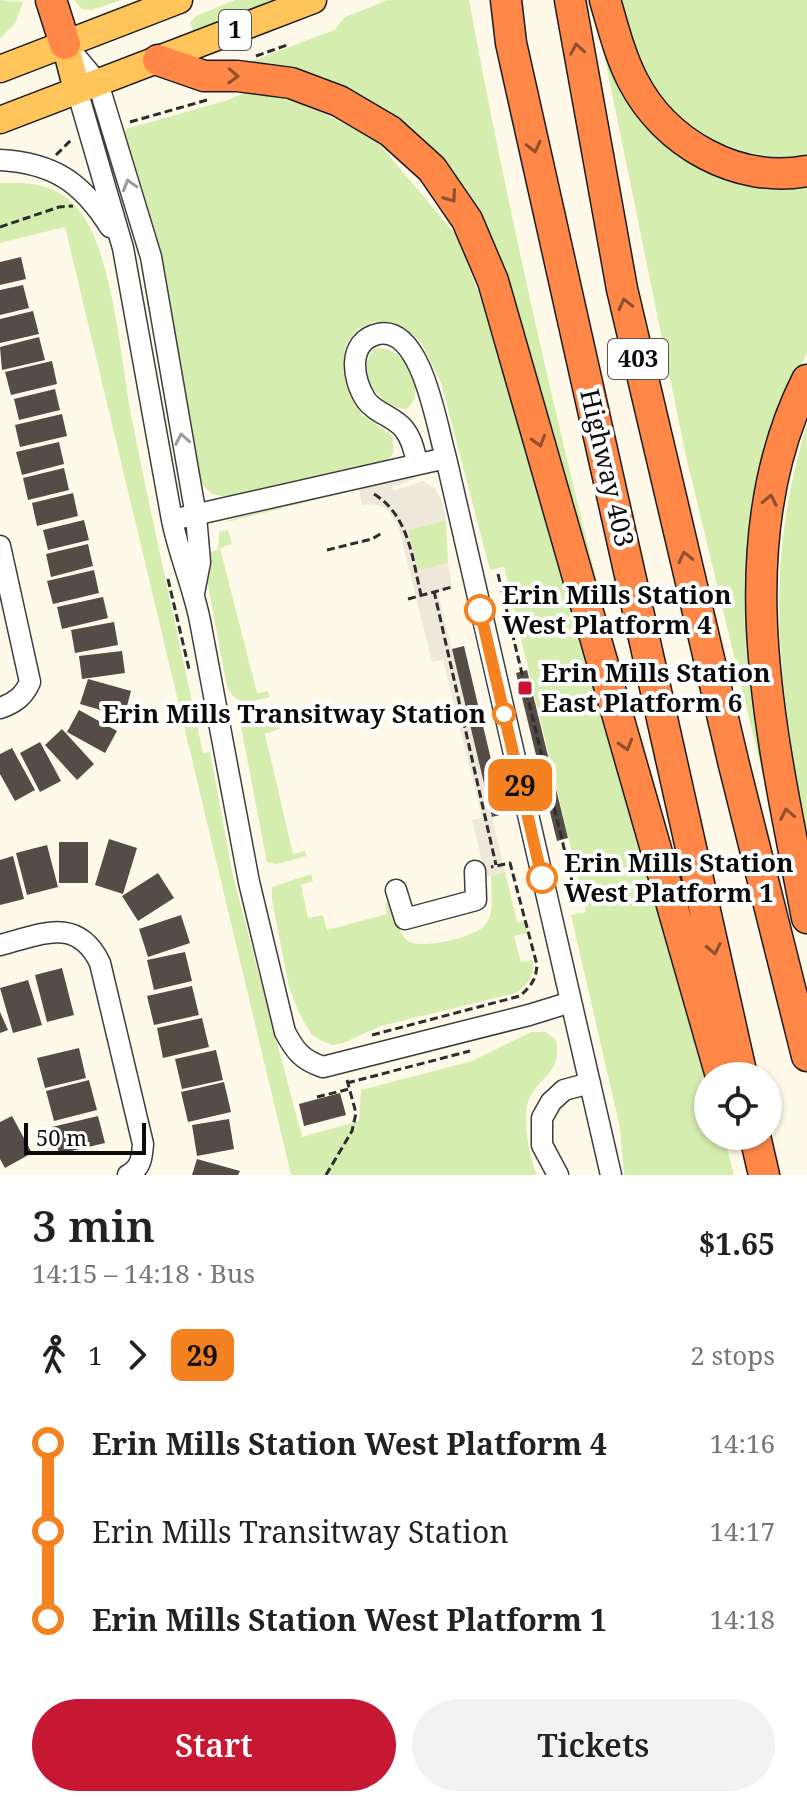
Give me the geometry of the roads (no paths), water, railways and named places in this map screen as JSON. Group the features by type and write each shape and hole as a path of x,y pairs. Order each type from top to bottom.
{"highway":[{"path":"51,0 65,44"},
{"path":"492,0 511,43"},
{"name":"Highway 403","path":"506,0 511,43 739,1062"},
{"name":"403","path":"570,0 622,289 734,765 807,1056"},
{"path":"605,0 632,80 674,133 692,147 733,166 778,173 807,171"},
{"path":"158,60 204,76 237,76 291,83 339,101 390,131 432,169 467,220 498,296 717,1062"},
{"path":"807,380 795,404 776,468 763,535 762,645 783,789 807,918"}],"main road":[{"path":"0,69 179,0"},
{"name":"1","path":"0,120 313,0"},
{"path":"65,44 88,86"}],"street":[{"path":"88,86 123,248 172,520 179,554 194,593 249,882 285,1032 296,1053 308,1062 345,1073 571,1002"},
{"path":"88,86 151,257 196,516 200,562 194,593"},
{"path":"0,160 27,162 66,177 96,206 123,248"},
{"path":"417,464 414,449 403,427 367,402 359,384 355,365 357,351 365,340 378,334 391,334 405,341 419,360 446,458 611,1175"},
{"path":"172,520 446,458"},
{"path":"0,546 30,682 18,700 0,708"},
{"path":"396,890 405,919 476,900 475,871"},
{"path":"0,945 60,932 73,933 94,950 100,963 143,1144 142,1159 135,1171 128,1175"},
{"path":"558,1175 542,1145 542,1118 551,1102 564,1090 590,1083"}],"place":[{"name":"Erin Mills Station West Platform 4","path":"480,610"},
{"name":"Erin Mills Station East Platform 6","path":"525,688"},
{"name":"Erin Mills Transitway Station","path":"504,714"},
{"name":"Erin Mills Station West Platform 1","path":"542,878"}]}
